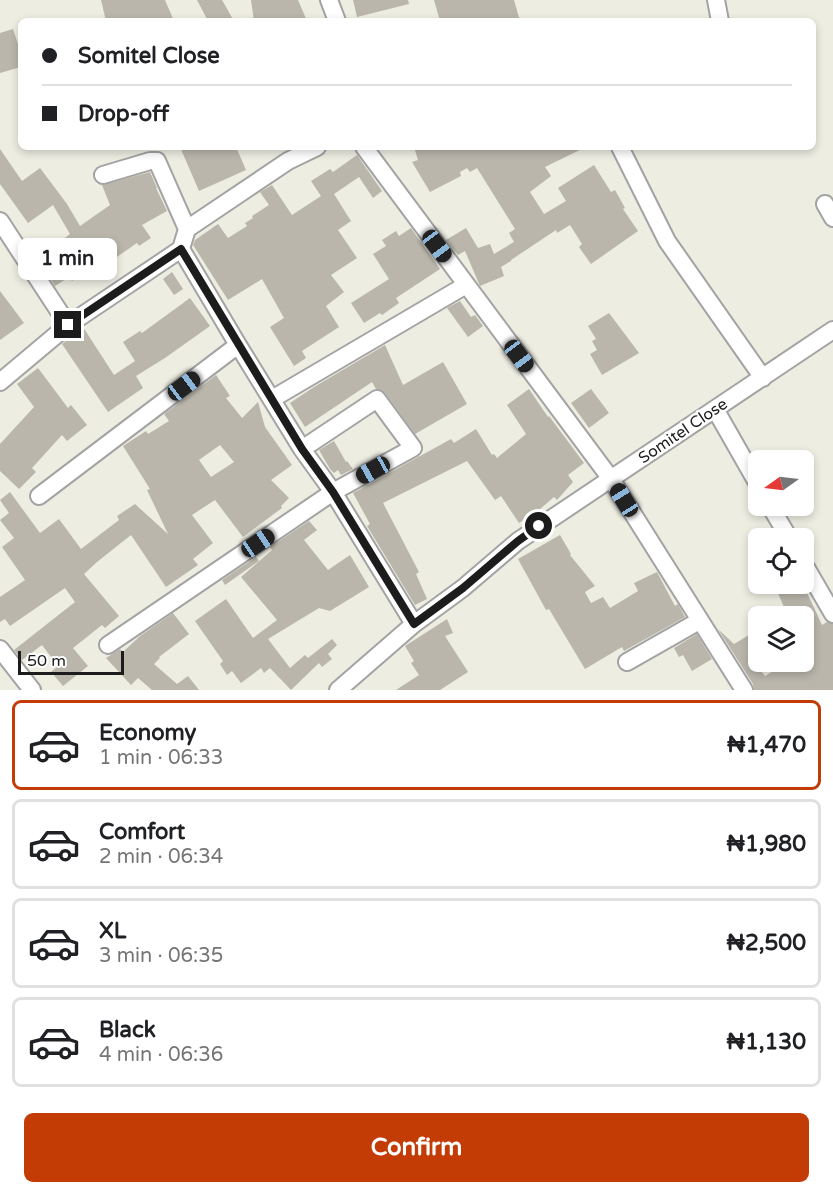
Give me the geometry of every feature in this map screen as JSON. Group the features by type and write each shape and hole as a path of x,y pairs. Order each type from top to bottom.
{"street":[{"path":"329,0 336,18"},
{"path":"716,0 719,18"},
{"path":"0,382 68,325 181,249 187,229 288,161 311,150"},
{"path":"366,150 611,479 744,690"},
{"path":"622,150 667,240 763,378"},
{"path":"104,175 157,161 187,229"},
{"path":"0,221 68,325"},
{"path":"181,249 302,449 333,492 414,624"},
{"path":"272,399 466,285"},
{"name":"Somitel Close","path":"342,689 414,624 463,588 518,541 833,330"},
{"path":"39,496 238,345"},
{"path":"108,645 333,492 413,448 377,399 302,449"},
{"path":"715,409 748,467"},
{"path":"814,581 833,614"},
{"path":"627,662 699,621"},
{"path":"0,649 32,690"}],"building":[{"path":"101,0 165,0 173,18 105,18"},
{"path":"197,0 222,0 232,18 206,18"},
{"path":"251,0 298,0 306,18 254,18"},
{"path":"353,0 408,0 409,4 357,17"},
{"path":"434,0 514,0 519,18 439,18"},
{"path":"13,29 18,44 18,68 0,73 0,33"},
{"path":"0,149 22,181 40,168 80,226 110,205 102,185 150,172 167,211 142,225 151,238 139,246 137,243 111,261 106,253 72,281 69,277 55,286 32,250 38,246 44,255 70,234 53,205 28,223 0,184"},
{"path":"181,150 237,150 246,170 199,191"},
{"path":"415,150 580,150 545,167 551,176 530,192 544,214 566,201 558,188 594,165 611,192 615,190 625,208 623,209 638,231 591,264 579,247 582,244 570,225 557,233 556,230 501,267 504,276 480,286 465,251 458,255 446,240 466,228 478,248 490,244 494,254 514,242 509,233 515,229 477,168 470,172 467,168 460,172 461,176 430,192 412,162 418,160"},
{"path":"357,155 382,191 373,198 359,177 334,194 351,221 338,230 357,258 331,275 344,292 326,306 339,327 302,351 306,358 294,366 270,327 284,318 262,279 228,300 193,245 195,240 218,224 228,238 247,226 245,223 253,218 252,216 269,205 260,192 272,185 292,215 321,196 311,181 330,169 333,172"},
{"path":"411,228 440,269 396,298 399,303 382,315 380,313 364,323 351,303 389,279 373,254 386,246 382,240 396,231 399,236"},
{"path":"172,272 183,289 174,295 163,279"},
{"path":"0,291 24,323 0,340"},
{"path":"190,298 210,326 136,376 143,388 108,412 62,344 83,327 114,375 135,361 123,342 140,331 142,333"},
{"path":"460,301 471,317 475,315 483,326 468,337 447,308"},
{"path":"609,313 639,353 602,375 590,354 597,350 592,341 596,339 588,326"},
{"path":"385,345 403,385 443,362 467,404 415,434 385,393 376,389 372,382 305,427 290,403"},
{"path":"38,368 68,408 71,405 87,425 67,441 62,435 32,468 36,472 19,489 0,471 0,444 34,407 17,384"},
{"path":"216,375 230,396 226,398 242,418 258,402 265,427 292,465 271,480 289,498 281,506 282,508 243,537 215,500 192,515 213,543 193,559 198,565 166,587 131,535 97,562 84,574 119,616 105,628 102,625 73,648 88,666 63,686 51,672 58,666 42,645 22,660 14,650 75,602 65,588 10,626 5,619 0,622 0,597 25,580 2,547 14,538 0,520 9,513 0,500 10,492 40,533 59,519 81,549 119,520 117,516 135,504 168,534 147,490 150,489 123,446 146,431 148,434 169,421 164,414","holes":["220,445 234,462 211,477 199,460"]},
{"path":"529,389 584,463 568,475 573,482 557,500 554,497 519,523 501,496 495,500 467,461 383,503 419,572 416,574 427,599 415,605 367,526 370,524 353,493 451,439 454,443 476,429 492,455 494,454 497,458 526,434 507,405"},
{"path":"591,389 609,413 589,428 571,403"},
{"path":"334,441 346,462 353,469 341,475 338,470 334,473 330,469 319,450"},
{"path":"309,521 317,530 304,540 328,570 350,555 369,587 330,611 319,608 268,639 290,668 305,655 308,658 332,639 337,645 328,654 332,659 322,667 319,663 291,690 270,668 264,673 261,668 241,683 232,671 227,675 220,664 223,661 195,621 226,599 253,638 277,620 241,577 272,550 270,547"},
{"path":"560,535 570,555 595,586 585,592 591,603 603,597 610,608 638,591 634,583 657,572 675,606 678,604 685,617 624,651 622,647 585,669 549,609 546,610 518,559"},
{"path":"256,557 259,561 225,585 222,580"},
{"path":"778,594 808,594 813,606 784,606"},
{"path":"814,608 822,625 827,622 833,624 833,690 754,690 753,684 718,629 734,644 748,636 748,672 762,672 765,676 772,672 814,672"},
{"path":"173,613 189,634 159,657 154,664 177,684 188,676 199,690 152,690 138,678 131,685 106,658 120,649 123,652 140,636"},
{"path":"447,619 453,633 445,636 468,672 440,690 396,690 419,675 411,663 414,661 405,646"},
{"path":"697,634 712,659 692,671 683,655 679,657 674,648"}],"route":[{"path":"68,325 181,249 302,449 333,492 414,624 463,588 539,526"}]}
